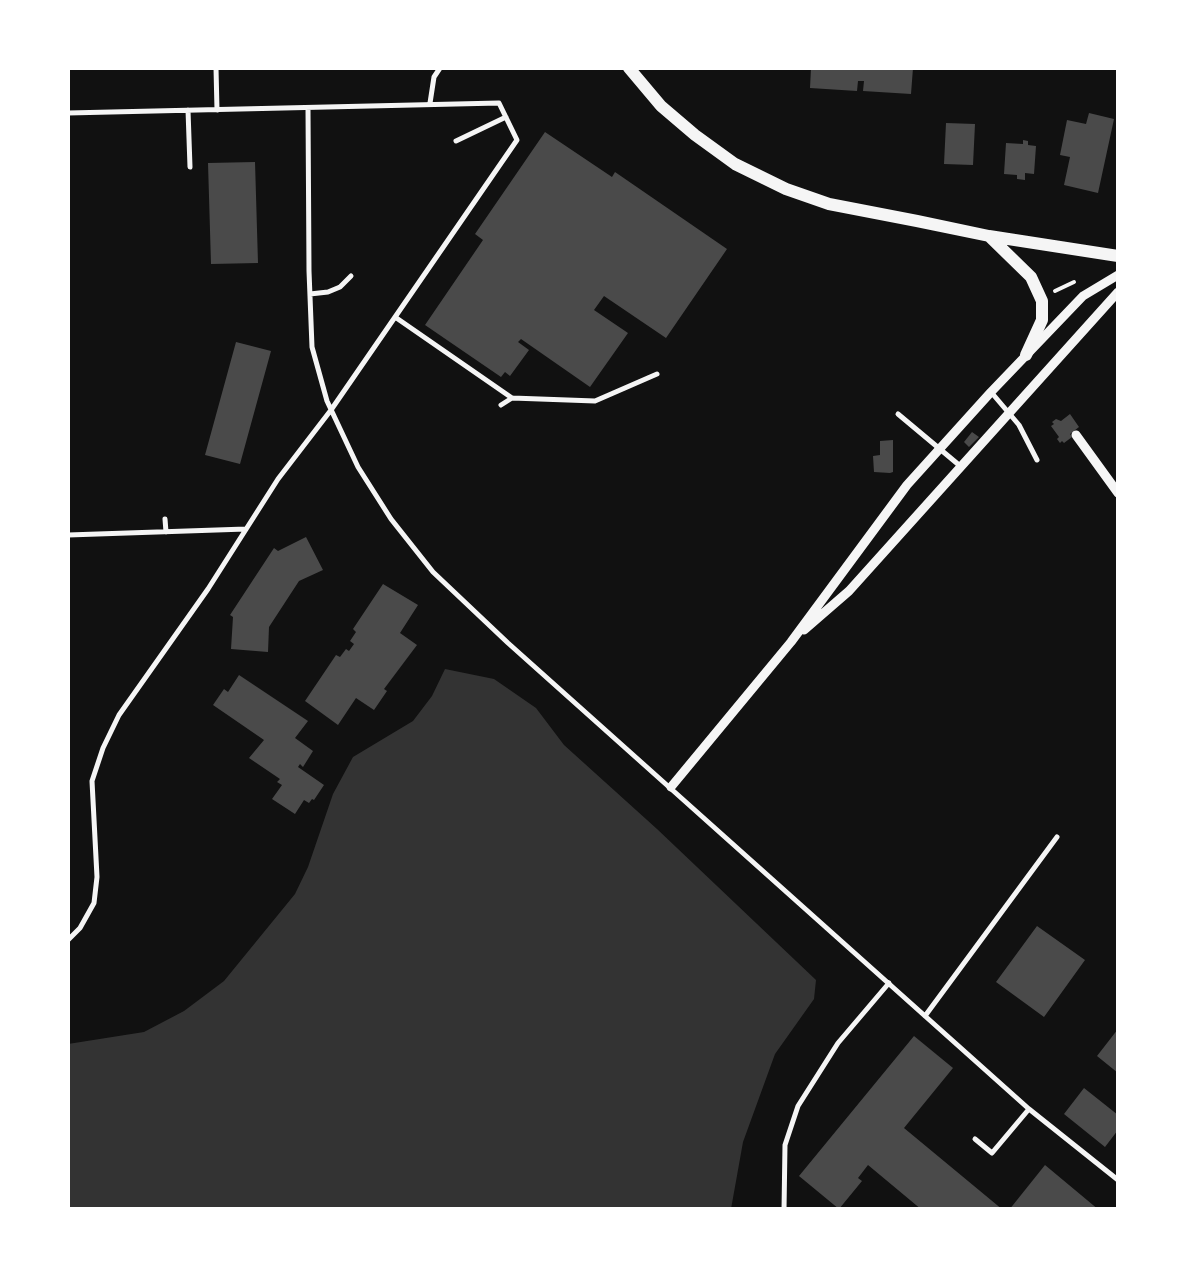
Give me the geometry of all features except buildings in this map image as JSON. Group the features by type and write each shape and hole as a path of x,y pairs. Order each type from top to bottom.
{"main road":[{"path":"629,68 695,136 735,164 786,188 829,204 989,236 1118,256"},
{"path":"989,236 1031,277 1042,302 1042,320 1026,355"}],"street":[{"path":"670,787 791,642 906,485 1082,296 1118,275"},
{"path":"791,642 849,591 1118,292"},
{"path":"1076,436 1118,492"}],"lane":[{"path":"216,68 217,110"},
{"path":"430,103 434,77 440,68"},
{"path":"68,113 500,103 517,140 331,410 278,479 208,589 119,715 92,781 97,877 94,904 68,940"},
{"path":"308,108 312,346 331,410 366,480 391,519 433,572 508,643 1030,1109 1118,1180"},
{"path":"188,110 190,167"},
{"path":"456,142 506,117"},
{"path":"310,294 328,292 351,276"},
{"path":"395,317 512,398"},
{"path":"500,405 512,398 595,400 658,374"},
{"path":"990,392 1019,425 1037,460"},
{"path":"898,414 962,467"},
{"path":"165,520 166,532"},
{"path":"102,521 103,534"},
{"path":"68,535 246,530"},
{"path":"925,1016 1057,837"},
{"path":"784,1210 785,1145 798,1106 838,1043 888,983"},
{"path":"975,1139 992,1153 1030,1109"}],"path":[{"path":"1049,293 1078,280"}],"shaded area":[{"path":"445,669 494,679 536,708 564,745 816,980 814,999 775,1054 743,1142 731,1209 68,1209 68,1044 144,1032 184,1011 224,981 295,894 333,794 353,757 413,721 432,696"}]}
